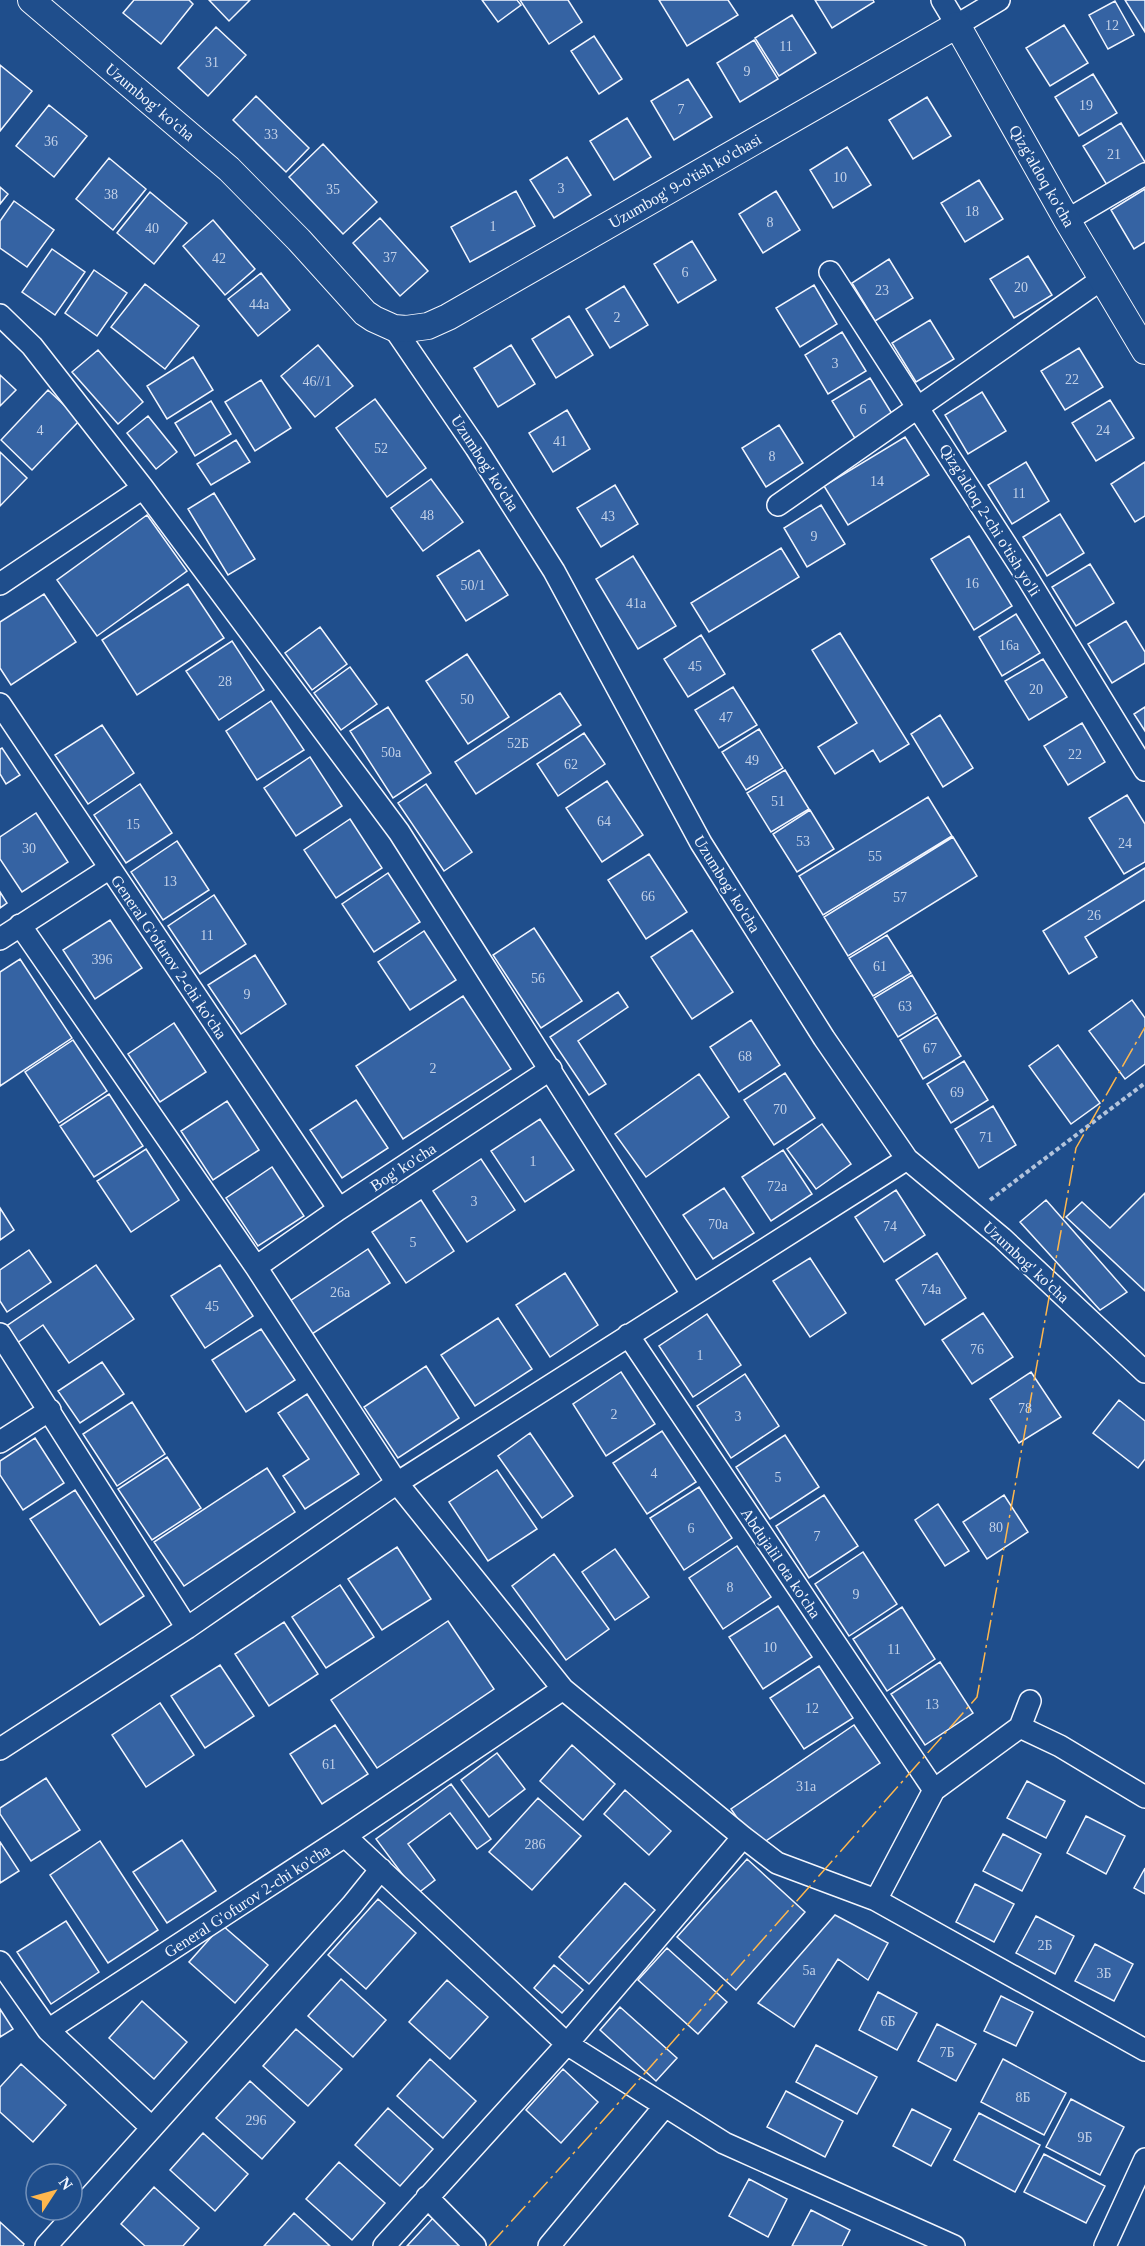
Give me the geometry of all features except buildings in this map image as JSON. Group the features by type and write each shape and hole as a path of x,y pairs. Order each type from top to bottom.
{"street":[{"name":"Uzumbog' ko'cha","path":"31,0 229,169 292,232 365,313 394,328 476,448 554,571 701,843 824,1038 907,1158 1002,1238 1145,1372"},
{"name":"Qizg'aldoq ko'cha","path":"942,0 1067,220 1145,351"},
{"name":"Uzumbog' 9-o'tish ko'chasi","path":"394,328 417,328 448,316 999,0"},
{"path":"1067,220 1145,174"},
{"name":"Qizg'aldoq 2-chi o'tish yo'li","path":"830,272 1031,584 1145,770"},
{"path":"778,506 1102,279"},
{"path":"0,315 32,346 143,488 399,832 692,1294"},
{"path":"0,584 143,488"},
{"name":"General G'ofurov 2-chi ko'cha","path":"0,704 339,1209"},
{"path":"0,939 110,868"},
{"path":"20,925 256,1267 397,1483 563,1689 742,1837 777,1863 876,1900 1145,2050"},
{"name":"Bog' ko'cha","path":"256,1267 339,1209 551,1070"},
{"path":"0,1749 187,1628 397,1483 907,1158"},
{"path":"0,1334 187,1628"},
{"name":"Abdujalil ota ko'cha","path":"628,1335 934,1790"},
{"path":"0,1442 50,1410"},
{"name":"General G'ofurov 2-chi ko'cha","path":"48,2030 345,1836 563,1689"},
{"path":"876,1900 934,1790 1020,1727 1030,1701"},
{"path":"1020,1727 1060,1746 1145,1797"},
{"path":"345,1836 567,2044 724,2143 954,2246"},
{"path":"384,2246 567,2044 742,1837"},
{"path":"46,2246 352,1905 381,1869"},
{"path":"0,1962 48,2030 152,2128"},
{"path":"549,2246 665,2106"},
{"path":"1105,2246 1145,2159"},
{"path":"427,2197 475,2246"}],"path":[{"path":"973,1213 1145,1083"}],"power":[{"path":"489,2246 591,2134 977,1697 1076,1148 1145,1027"}]}
